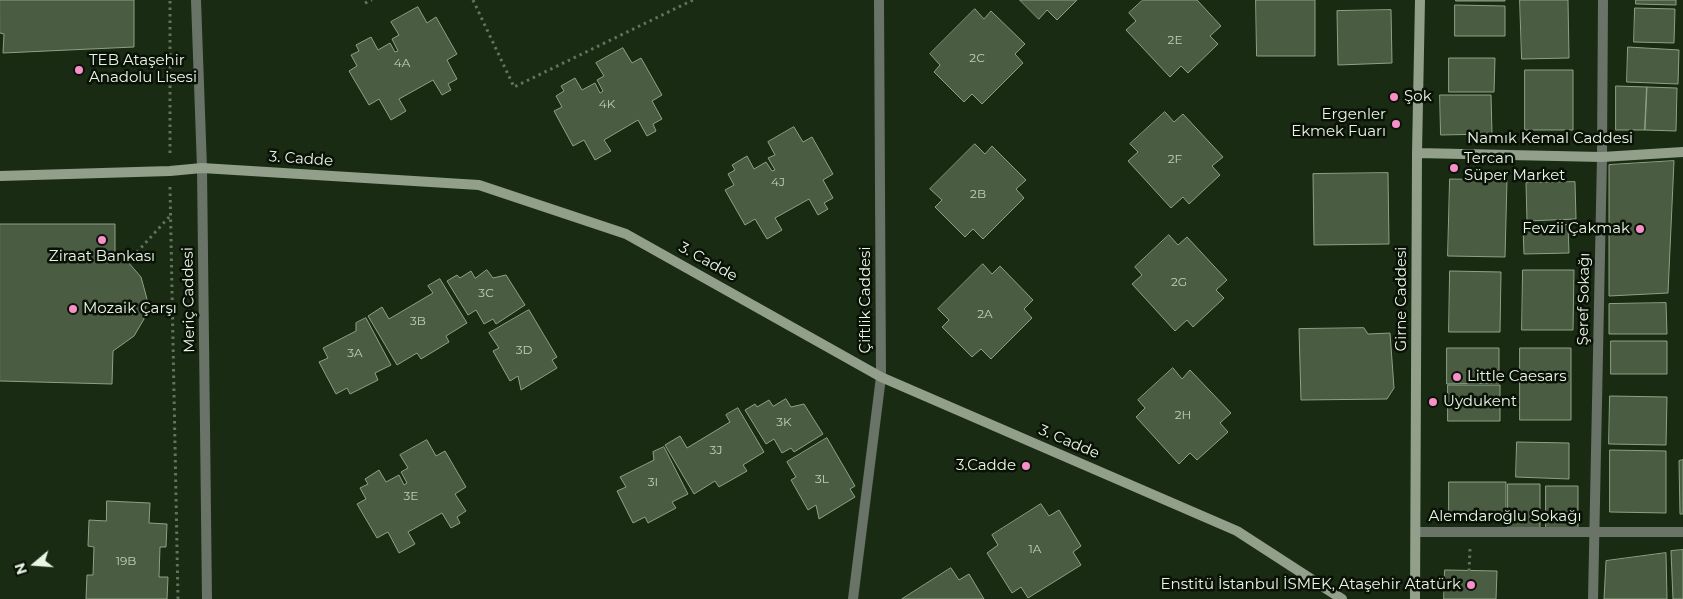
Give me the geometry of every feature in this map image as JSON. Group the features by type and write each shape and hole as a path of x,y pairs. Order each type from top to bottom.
{"street":[{"name":"Meriç Caddesi","path":"196,0 202,168 207,599"},
{"name":"Çiftlik Caddesi","path":"853,599 881,377 879,0"},
{"name":"Girne Caddesi","path":"1416,599 1420,0"},
{"name":"Şeref Sokağı","path":"1593,599 1602,157 1602,0"},
{"name":"Namık Kemal Caddesi","path":"1418,153 1602,157 1683,152"},
{"name":"3. Cadde","path":"0,176 170,171 202,168 479,185 626,234 881,377 1236,531 1342,599"},
{"name":"Alemdaroğlu Sokağı","path":"1416,532 1683,532"}],"path":[{"path":"170,0 170,215 178,599"},
{"path":"365,3 372,0"},
{"path":"473,0 514,87 693,0"},
{"path":"128,262 170,215"},
{"path":"1469,571 1470,548"}],"building":[{"path":"0,0 134,0 134,47 3,53 4,34 0,33"},
{"path":"1020,0 1077,0 1057,20 1047,10 1039,19"},
{"path":"1143,0 1197,0 1221,26 1210,36 1218,44 1188,73 1181,66 1170,77 1126,30 1136,21 1129,13"},
{"path":"1256,0 1315,0 1315,56 1257,56"},
{"path":"1505,0 1505,1 1456,1"},
{"path":"1520,0 1568,0 1569,58 1522,59"},
{"path":"1636,0 1676,0 1676,5 1636,4"},
{"path":"1455,5 1505,6 1505,36 1455,36"},
{"path":"418,7 427,23 436,17 457,54 447,60 457,79 448,84 451,90 442,95 433,80 399,99 406,111 391,120 379,99 369,105 349,71 357,66 351,55 359,51 356,45 371,37 378,50 390,43 395,52 398,51 392,39 399,35 391,22"},
{"path":"1635,8 1675,9 1674,43 1634,42"},
{"path":"975,9 984,19 991,11 1025,44 1015,54 1023,63 982,104 972,94 964,102 934,72 940,65 930,54"},
{"path":"1391,10 1392,63 1338,65 1337,11"},
{"path":"1628,47 1679,50 1678,84 1627,82"},
{"path":"623,48 632,63 641,58 662,95 652,101 662,119 653,124 656,131 647,136 638,120 604,140 611,151 595,160 584,140 573,146 554,111 562,107 556,96 564,91 561,86 575,78 582,90 595,83 600,93 603,91 597,80 604,76 596,63"},
{"path":"1449,58 1495,58 1494,92 1449,92"},
{"path":"1525,70 1573,70 1573,130 1525,130"},
{"path":"1616,86 1647,87 1645,130 1616,130"},
{"path":"1647,87 1677,88 1676,131 1645,130"},
{"path":"1440,95 1491,95 1492,134 1441,135"},
{"path":"1165,112 1174,122 1183,114 1223,157 1212,166 1220,175 1189,204 1183,197 1171,208 1128,161 1138,152 1130,144"},
{"path":"794,127 803,142 812,137 833,174 823,180 833,198 824,203 828,209 818,215 809,199 775,218 782,230 767,239 755,219 745,225 725,190 734,185 728,174 735,170 732,165 747,156 754,169 766,162 772,171 775,170 768,158 775,155 768,142"},
{"path":"975,144 985,154 992,146 1026,180 1016,189 1024,198 983,239 973,229 965,237 935,207 942,200 930,189"},
{"name":"Fevzii Çakmak","path":"1674,161 1668,293 1609,296 1609,165"},
{"path":"1388,173 1389,244 1314,245 1313,174"},
{"path":"1450,179 1507,180 1505,257 1448,256"},
{"path":"1575,182 1576,219 1527,221 1526,183"},
{"name":"Mozaik Çarşı","path":"0,224 115,224 115,256 128,262 141,277 147,299 144,319 134,336 113,351 112,384 0,381"},
{"path":"1568,225 1569,253 1524,254 1523,227"},
{"path":"1169,235 1178,245 1187,237 1227,280 1216,290 1224,298 1193,327 1187,320 1175,331 1132,284 1142,275 1135,267"},
{"path":"983,264 992,274 1000,266 1033,300 1024,309 1032,318 991,359 981,349 972,357 942,327 949,320 938,309"},
{"path":"487,270 493,278 506,275 525,305 496,324 493,319 484,324 476,310 468,315 447,281 457,275 460,278 471,271 475,278"},
{"path":"1523,270 1574,270 1573,330 1522,330"},
{"path":"1450,271 1501,272 1500,332 1449,332"},
{"path":"440,279 467,323 446,336 449,342 421,359 417,353 397,365 368,316 382,307 389,319 433,293 428,286"},
{"path":"1666,303 1667,334 1609,334 1609,304"},
{"path":"529,310 557,357 552,360 557,368 521,390 518,376 510,381 493,351 499,348 489,333"},
{"path":"366,318 391,365 375,373 378,380 350,394 347,388 336,394 319,362 328,358 323,348 356,331 356,323"},
{"path":"1364,328 1368,334 1390,333 1394,388 1387,399 1301,400 1299,329"},
{"path":"1611,341 1667,341 1667,374 1611,374"},
{"path":"1447,348 1499,348 1499,383 1447,384"},
{"path":"1520,348 1571,348 1571,420 1520,420"},
{"path":"1173,368 1182,379 1190,370 1231,413 1220,423 1228,432 1197,460 1190,453 1179,464 1136,417 1145,408 1138,400"},
{"path":"1448,385 1500,385 1500,421 1448,421"},
{"path":"1610,396 1667,397 1666,445 1609,444"},
{"path":"786,399 791,407 804,404 823,434 794,452 791,448 782,453 774,439 766,444 745,410 755,404 757,407 769,400 773,406"},
{"path":"738,408 764,452 743,465 747,471 719,487 715,481 694,494 665,445 680,436 687,448 730,422 726,415"},
{"path":"827,438 855,486 850,489 855,497 819,519 816,505 808,510 791,480 796,477 787,462"},
{"path":"427,440 436,456 445,451 466,487 455,494 466,511 457,517 460,523 451,528 442,513 408,532 415,544 399,553 388,532 377,538 357,504 366,499 360,488 368,484 365,479 379,470 386,482 399,475 404,485 407,483 401,472 408,468 400,455"},
{"path":"1517,442 1569,443 1569,479 1516,477"},
{"path":"664,447 688,494 672,502 676,508 648,523 645,517 633,523 617,491 626,487 620,477 654,460 653,452"},
{"path":"1610,450 1666,451 1666,513 1610,512"},
{"path":"1683,460 1683,514 1680,514 1679,461"},
{"path":"1449,482 1506,482 1506,518 1449,518"},
{"path":"1508,484 1540,484 1540,528 1508,528"},
{"path":"1546,486 1578,486 1578,530 1546,530"},
{"path":"107,501 150,503 149,523 167,524 166,547 160,547 159,577 168,577 167,599 86,599 87,575 93,575 94,547 88,546 89,520 106,521"},
{"path":"1041,504 1049,516 1059,510 1081,546 1073,552 1081,565 1028,598 1021,587 1012,593 987,553 998,545 992,535"},
{"path":"1683,550 1683,599 1673,599 1671,551"},
{"path":"1666,553 1667,599 1604,599 1606,561"},
{"path":"951,568 959,580 969,574 984,599 902,599"},
{"name":"Enstitü İstanbul İSMEK, Ataşehir Atatürk","path":"1445,570 1497,571 1496,599 1444,599"}],"place":[{"name":"TEB Ataşehir Anadolu Lisesi","path":"79,70"},
{"name":"Şok","path":"1394,97"},
{"name":"Ergenler Ekmek Fuarı","path":"1396,124"},
{"name":"Tercan Süper Market","path":"1454,168"},
{"name":"Fevzii Çakmak","path":"1640,229"},
{"name":"Ziraat Bankası","path":"102,240"},
{"name":"Mozaik Çarşı","path":"73,309"},
{"name":"Little Caesars","path":"1457,377"},
{"name":"Uydukent","path":"1433,402"},
{"name":"3.Cadde","path":"1026,466"},
{"name":"Enstitü İstanbul İSMEK, Ataşehir Atatürk","path":"1471,585"}]}
